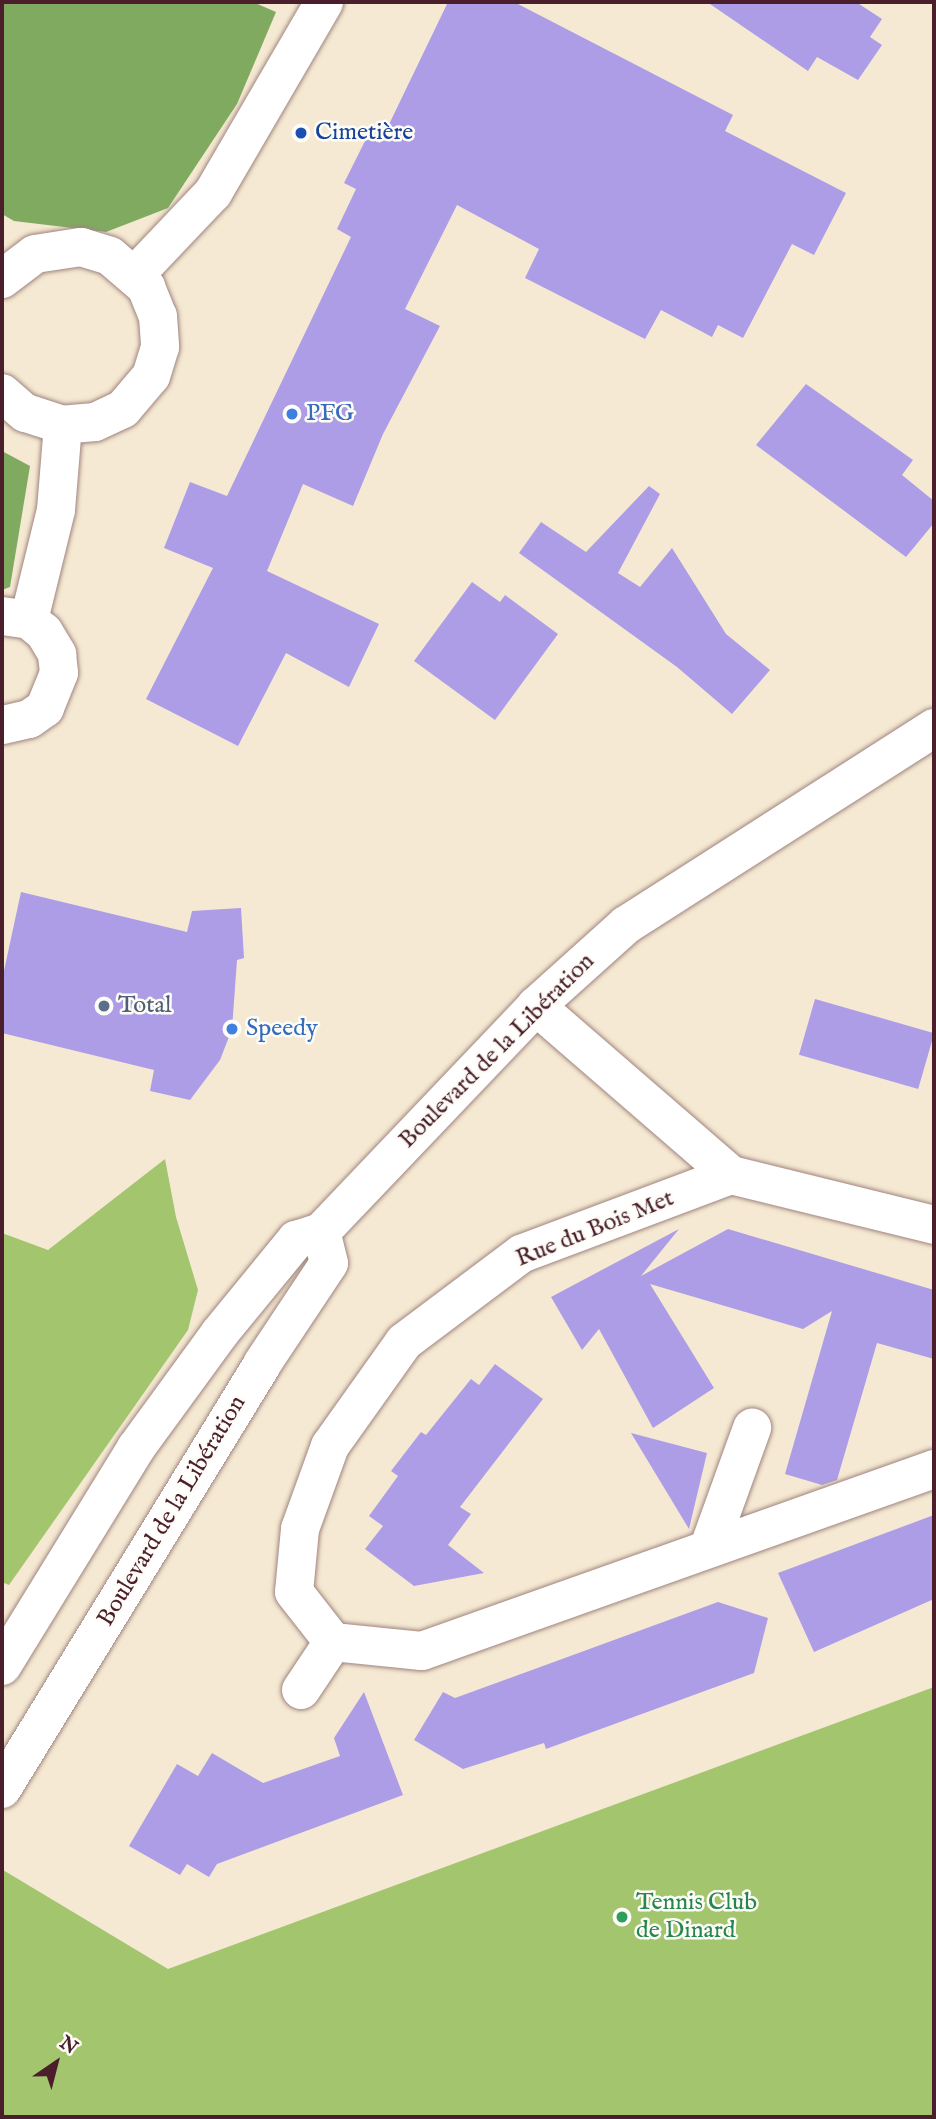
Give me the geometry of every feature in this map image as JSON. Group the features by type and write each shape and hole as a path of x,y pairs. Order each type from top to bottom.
{"main road":[{"path":"136,274 213,193 324,2"},
{"path":"2,279 35,254 81,247 110,256 136,274 158,316 160,347 151,376 122,409 95,422 63,425 25,413 2,393"},
{"path":"2,725 29,719 45,708 55,691 57,653 44,632 15,618 55,510 63,425"},
{"name":"Boulevard de la Libération","path":"2,1666 136,1448 219,1334 296,1240 321,1232 536,1006 626,925 934,728"},
{"path":"536,1006 731,1175 934,1225"},
{"name":"Rue du Bois Met","path":"333,1642 294,1592 300,1529 330,1446 404,1342 521,1254 731,1175"},
{"name":"Boulevard de la Libération","path":"2,1789 262,1364 329,1264 321,1232"},
{"path":"709,1547 752,1428"},
{"path":"301,1690 333,1642 422,1651 934,1469"},
{"path":"2,1632 35,1613"}],"green space":[{"path":"2,2 253,2 276,12 237,104 168,208 106,232 14,221 2,214"},
{"path":"2,451 30,466 10,587 2,590"},
{"path":"165,1159 176,1217 198,1290 188,1330 9,1585 2,1582 2,1233 48,1250"},
{"name":"Tennis Club de Dinard","path":"934,1687 934,2117 2,2117 3,1870 168,1969"}],"building":[{"path":"448,2 514,2 733,115 725,131 846,193 814,255 792,244 743,338 718,325 712,337 661,310 645,339 525,278 539,249 457,205 405,309 440,326 383,434 353,506 303,484 267,571 379,624 349,687 286,653 238,746 146,699 213,568 164,548 190,482 227,496 351,237 337,229 356,189 344,183 367,137 380,143"},
{"path":"707,2 856,2 882,19 870,37 882,45 858,80 817,57 808,71"},
{"path":"806,384 913,460 902,475 934,501 934,523 906,557 756,445"},
{"path":"649,486 660,494 618,573 640,587 672,548 726,634 770,670 732,714 677,667 519,553 541,522 586,552"},
{"path":"472,582 500,602 505,595 558,634 495,720 414,661"},
{"name":"Total","path":"21,892 187,932 192,911 241,908 244,958 237,960 232,1029 220,1060 190,1100 150,1091 154,1070 2,1033 2,980"},
{"path":"815,999 934,1033 918,1089 799,1055"},
{"path":"679,1229 641,1276 728,1229 934,1290 934,1359 877,1343 837,1480 822,1485 785,1474 832,1311 803,1329 650,1284 714,1388 653,1428 599,1329 582,1350 551,1297"},
{"path":"495,1364 543,1399 460,1507 471,1514 448,1545 484,1573 414,1586 365,1549 383,1526 369,1516 398,1476 391,1471 421,1432 426,1435 471,1379 479,1385"},
{"path":"631,1433 707,1453 689,1529"},
{"path":"934,1515 934,1599 814,1652 778,1573"},
{"path":"718,1602 768,1618 754,1673 546,1749 544,1743 463,1769 414,1740 443,1692 455,1698"},
{"path":"364,1692 403,1795 217,1864 209,1877 187,1864 180,1875 129,1846 177,1764 198,1776 212,1753 263,1783 340,1756 334,1738"}],"place":[{"name":"Cimetière","path":"301,133"},
{"name":"PFG","path":"292,414"},
{"name":"Total","path":"104,1006"},
{"name":"Speedy","path":"232,1029"},
{"name":"Tennis Club de Dinard","path":"622,1917"}]}
